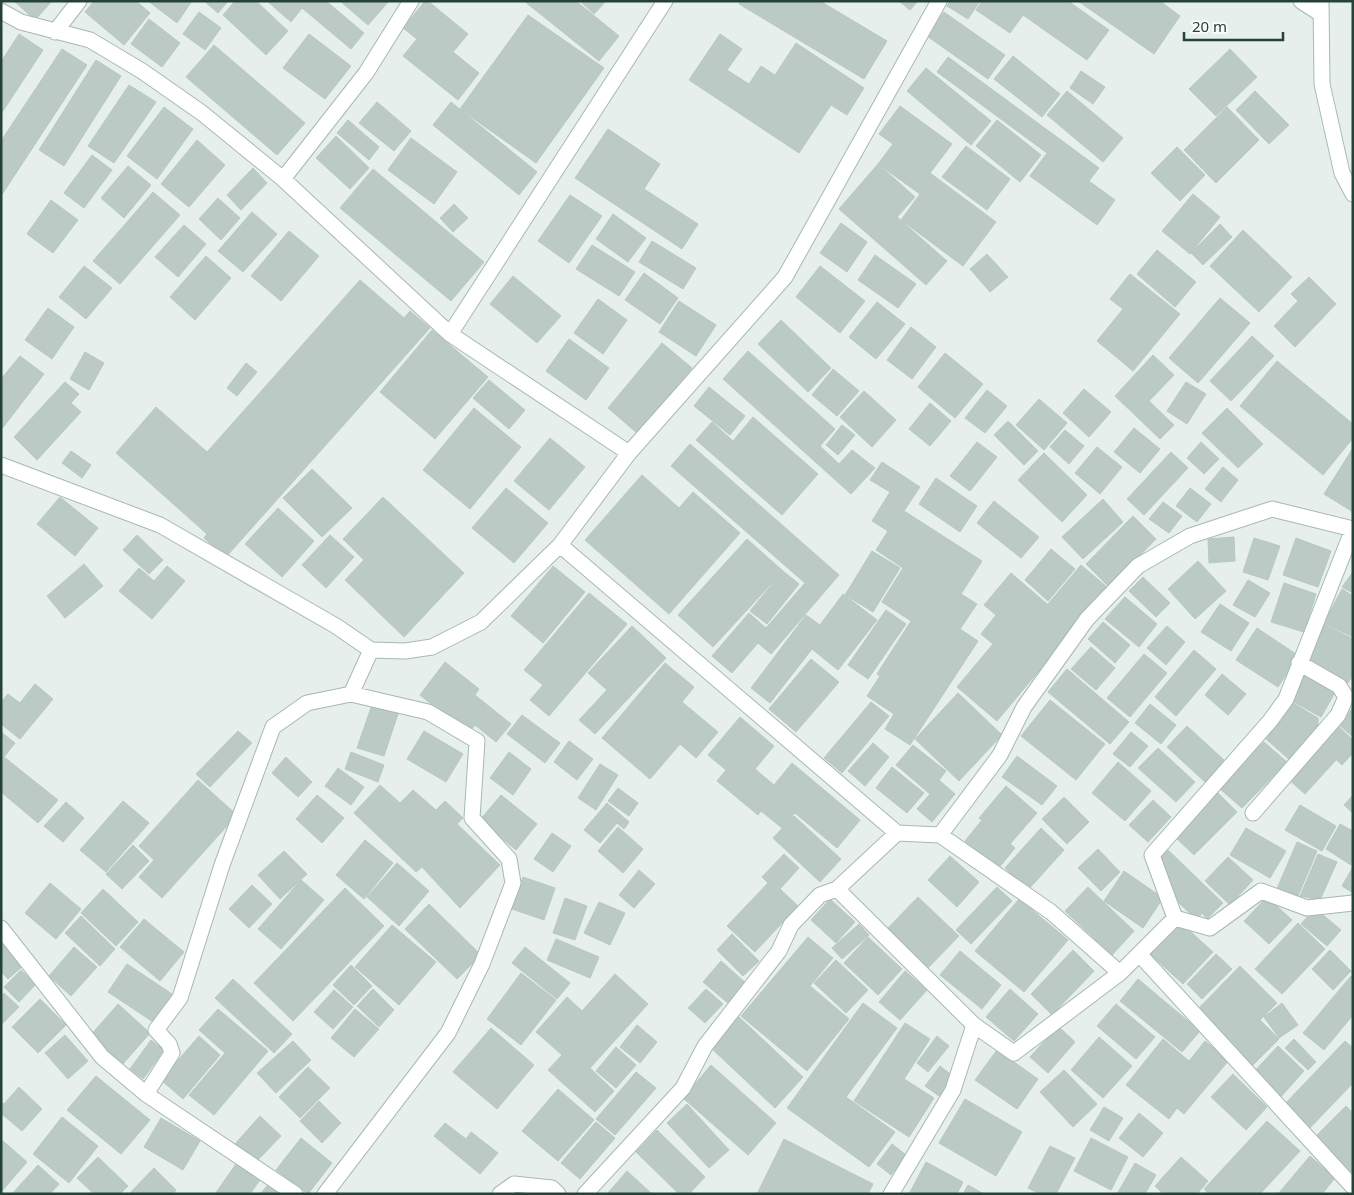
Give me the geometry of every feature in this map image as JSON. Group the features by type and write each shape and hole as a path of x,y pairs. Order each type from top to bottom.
{"street":[{"path":"55,32 79,1"},
{"path":"283,179 366,73 411,1"},
{"path":"450,334 665,1"},
{"path":"1,465 160,525 336,626 371,650 405,651 432,646 481,622 560,546 629,453 785,277 939,1"},
{"path":"1301,1 1321,7 1322,84 1342,172 1353,194"},
{"path":"1,12 21,22 90,40 142,71 202,112 283,179 450,334 629,453"},
{"path":"940,835 1000,755 1024,707 1087,619 1138,566 1190,536 1272,509 1353,529 1286,699 1270,721 1152,855 1175,918"},
{"path":"560,546 897,833 940,835 1051,912 1120,973"},
{"path":"351,694 371,650"},
{"path":"1253,813 1338,716 1344,704 1346,697 1339,686 1299,663"},
{"path":"146,1094 172,1053 169,1044 156,1030 180,998 222,866 273,727 307,703 351,694 428,712 477,741 472,818 509,860 513,883 482,964 448,1032 325,1194"},
{"path":"585,1194 683,1088 705,1046 780,951 792,925 820,895 837,889 897,833"},
{"path":"837,889 974,1025 1014,1053 1120,973 1175,918"},
{"path":"1175,918 1210,928 1260,891 1307,908 1353,903"},
{"path":"1,928 102,1057 146,1094 295,1194"},
{"path":"1140,955 1353,1187"},
{"path":"891,1194 953,1090 974,1025"},
{"path":"500,1194 514,1184 552,1188 558,1194"}],"building":[{"path":"14,1 52,1 35,20"},
{"path":"94,1 136,1 150,13 124,45 85,12"},
{"path":"148,1 192,1 177,23"},
{"path":"204,1 228,1 218,13"},
{"path":"235,1 256,1 288,31 266,55 223,15"},
{"path":"267,1 326,1 364,33 351,49 302,8 291,22"},
{"path":"340,1 389,1 368,25"},
{"path":"425,1 428,1 468,34 453,52 479,73 458,100 403,56 417,39 403,28"},
{"path":"524,1 576,1 619,36 599,61"},
{"path":"580,1 606,1 594,14"},
{"path":"741,1 820,1 887,41 864,79 739,4"},
{"path":"899,1 918,1 910,10"},
{"path":"950,1 980,1 968,19 947,6"},
{"path":"982,1 1068,1 1109,30 1087,60 1023,15 1010,33 976,10"},
{"path":"1078,1 1160,1 1180,16 1154,54"},
{"path":"199,12 221,28 205,50 183,34"},
{"path":"944,12 1005,55 988,79 927,36"},
{"path":"528,15 604,68 536,163 460,109"},
{"path":"149,19 180,43 162,67 131,44"},
{"path":"19,34 43,50 1,114 1,62"},
{"path":"309,34 351,66 325,99 283,68"},
{"path":"720,34 742,49 727,70 749,84 761,66 775,75 796,43 864,88 847,115 831,105 799,153 689,80"},
{"path":"214,45 305,123 277,155 186,77"},
{"path":"62,49 87,65 1,196 1,141"},
{"path":"1230,49 1257,77 1216,116 1189,89"},
{"path":"1013,56 1060,94 1042,117 994,79"},
{"path":"948,57 1099,168 1089,181 1115,200 1097,225 1030,176 1047,153 937,72"},
{"path":"96,60 121,76 64,166 39,150"},
{"path":"926,68 991,121 971,145 907,91"},
{"path":"1081,71 1105,87 1093,104 1070,88"},
{"path":"129,85 156,102 114,163 88,146"},
{"path":"1067,91 1123,138 1103,162 1047,115"},
{"path":"1255,91 1289,125 1269,144 1236,110"},
{"path":"377,102 411,131 394,151 359,123"},
{"path":"451,102 537,172 519,195 433,125"},
{"path":"900,106 952,144 930,173 996,222 963,266 901,220 920,194 878,164 893,144 879,134"},
{"path":"164,107 193,129 157,179 127,156"},
{"path":"1227,107 1259,140 1216,183 1184,150"},
{"path":"348,120 379,147 369,160 337,133"},
{"path":"997,120 1041,155 1020,182 976,146"},
{"path":"608,129 660,164 644,189 698,224 682,249 575,178"},
{"path":"336,136 369,168 350,189 316,158"},
{"path":"411,138 457,172 434,204 388,170"},
{"path":"197,140 225,165 189,207 161,184"},
{"path":"966,146 1010,179 987,210 942,177"},
{"path":"1177,147 1205,175 1180,201 1151,173"},
{"path":"92,155 112,170 84,208 64,193"},
{"path":"878,164 915,197 897,217 947,261 926,285 839,209"},
{"path":"128,166 151,185 124,218 101,198"},
{"path":"253,168 267,183 241,210 227,195"},
{"path":"373,169 484,262 451,301 340,208"},
{"path":"153,192 180,215 120,284 93,261"},
{"path":"1193,194 1220,217 1190,254 1162,231"},
{"path":"570,195 602,216 569,263 538,241"},
{"path":"218,198 240,218 221,240 199,219"},
{"path":"51,200 78,220 53,253 27,234"},
{"path":"454,204 468,218 453,232 440,218"},
{"path":"252,212 277,234 243,272 218,251"},
{"path":"613,214 646,238 628,262 596,239"},
{"path":"841,223 867,242 847,272 820,253"},
{"path":"1220,224 1232,237 1203,265 1191,253"},
{"path":"184,225 206,244 178,277 155,257"},
{"path":"1243,230 1292,277 1259,312 1210,266"},
{"path":"289,231 319,256 281,301 251,276"},
{"path":"652,241 696,268 683,289 639,262"},
{"path":"592,245 635,272 619,296 576,269"},
{"path":"1157,250 1196,282 1175,307 1137,274"},
{"path":"987,254 1008,277 990,292 970,269"},
{"path":"875,255 916,284 898,308 858,280"},
{"path":"206,256 231,278 195,320 170,297"},
{"path":"84,266 112,288 86,319 59,297"},
{"path":"820,266 865,301 840,333 796,297"},
{"path":"644,273 678,298 660,324 625,300"},
{"path":"1130,274 1180,314 1133,371 1097,341 1123,309 1110,299"},
{"path":"513,276 561,316 537,343 490,304"},
{"path":"1309,277 1336,304 1295,347 1274,326 1298,301 1291,294"},
{"path":"360,280 404,318 410,311 430,328 226,557 204,538 207,534 116,453 156,407 207,452"},
{"path":"1220,298 1250,323 1198,383 1169,358"},
{"path":"598,299 627,320 603,354 574,333"},
{"path":"679,301 716,325 696,356 659,332"},
{"path":"877,302 905,324 876,359 849,337"},
{"path":"48,308 74,327 52,359 25,340"},
{"path":"781,320 831,368 808,392 758,344"},
{"path":"911,327 936,347 912,379 887,360"},
{"path":"432,330 488,377 435,439 380,392"},
{"path":"1252,336 1274,356 1231,401 1210,381"},
{"path":"569,339 609,368 586,400 546,371"},
{"path":"662,343 692,368 637,433 608,408"},
{"path":"748,351 835,429 820,446 839,464 852,450 875,468 851,494 723,379"},
{"path":"85,352 104,363 89,390 70,379"},
{"path":"945,353 983,384 955,418 918,387"},
{"path":"1153,355 1174,375 1149,401 1174,425 1160,439 1115,396"},
{"path":"20,356 44,374 1,430 1,379"},
{"path":"1277,361 1353,424 1353,438 1323,475 1240,406"},
{"path":"246,363 257,372 237,396 227,388"},
{"path":"833,369 859,391 837,416 812,395"},
{"path":"489,380 525,410 509,429 473,398"},
{"path":"65,382 79,394 71,403 81,412 37,460 14,437"},
{"path":"1186,382 1206,394 1187,424 1167,411"},
{"path":"709,387 745,416 730,435 694,406"},
{"path":"1084,389 1111,412 1089,437 1063,413"},
{"path":"987,390 1007,406 985,433 965,418"},
{"path":"864,391 896,420 872,447 840,417"},
{"path":"1039,399 1067,423 1044,450 1016,425"},
{"path":"930,403 951,421 930,446 909,429"},
{"path":"474,408 521,447 470,509 423,470"},
{"path":"1227,408 1263,444 1238,468 1202,433"},
{"path":"753,417 818,474 782,515 696,440 712,422 733,441"},
{"path":"1008,421 1038,451 1024,465 994,435"},
{"path":"842,425 855,435 838,455 826,445"},
{"path":"1134,428 1160,449 1140,473 1114,452"},
{"path":"1065,430 1084,446 1069,464 1050,447"},
{"path":"550,438 585,467 549,510 514,481"},
{"path":"977,442 997,457 970,491 950,476"},
{"path":"1201,442 1219,459 1204,474 1187,458"},
{"path":"690,444 839,575 771,654 758,643 732,673 712,656 749,613 766,628 805,583 671,466"},
{"path":"1097,447 1122,467 1100,494 1075,473"},
{"path":"1353,448 1353,512 1324,494"},
{"path":"71,451 91,465 82,478 62,463"},
{"path":"1171,452 1188,468 1144,515 1127,499"},
{"path":"1044,453 1087,495 1062,522 1018,480"},
{"path":"882,462 920,487 904,511 982,561 961,594 977,604 960,629 978,641 910,745 885,729 894,714 867,696 880,676 877,674 911,621 882,602 903,568 876,550 888,531 872,521 890,492 870,480"},
{"path":"1223,467 1238,480 1221,502 1205,489"},
{"path":"312,469 352,508 322,537 283,498"},
{"path":"642,475 679,508 693,492 740,533 669,614 585,540"},
{"path":"936,478 977,506 960,532 919,504"},
{"path":"506,488 548,523 514,563 472,528"},
{"path":"1190,488 1211,504 1197,522 1176,506"},
{"path":"60,497 98,528 75,556 37,524"},
{"path":"383,497 464,573 404,637 345,580 364,560 343,539"},
{"path":"1103,499 1123,522 1083,559 1062,537"},
{"path":"994,501 1039,537 1021,558 977,523"},
{"path":"1163,502 1182,516 1169,533 1149,519"},
{"path":"278,508 314,541 282,577 245,544"},
{"path":"1133,516 1156,539 1109,587 1086,564"},
{"path":"137,535 163,560 149,574 123,550"},
{"path":"330,535 354,557 326,588 302,565"},
{"path":"1234,537 1235,561 1209,563 1208,539"},
{"path":"1254,538 1280,546 1268,580 1243,572"},
{"path":"1296,538 1331,551 1318,587 1283,575"},
{"path":"747,539 783,571 713,647 678,615"},
{"path":"1051,549 1075,569 1048,601 1025,580"},
{"path":"872,551 900,568 873,612 845,595"},
{"path":"1198,561 1226,591 1195,619 1168,589"},
{"path":"84,564 103,586 65,618 47,596"},
{"path":"1081,565 1107,587 1074,626 1048,604"},
{"path":"167,566 185,581 152,619 119,591 139,568 154,581"},
{"path":"553,566 585,592 543,643 511,616"},
{"path":"783,571 799,584 767,624 750,611"},
{"path":"1353,572 1353,593 1342,587"},
{"path":"1011,573 1075,628 997,721 957,687 993,644 981,634 996,615 984,605"},
{"path":"1143,577 1170,603 1156,617 1129,591"},
{"path":"1248,580 1270,593 1255,617 1233,605"},
{"path":"1284,583 1316,594 1304,632 1271,622"},
{"path":"1342,589 1353,596 1353,637 1324,623"},
{"path":"589,593 627,624 549,716 530,700 543,685 524,670"},
{"path":"843,594 877,620 838,670 812,649 770,703 751,688 806,615 820,625"},
{"path":"1125,597 1157,624 1139,647 1105,619"},
{"path":"1220,604 1249,623 1231,651 1201,632"},
{"path":"886,610 906,624 868,679 848,665"},
{"path":"1103,622 1130,645 1115,663 1088,639"},
{"path":"1324,624 1353,639 1353,676 1346,685 1306,665"},
{"path":"632,626 666,658 595,734 579,720 607,690 588,673"},
{"path":"1167,626 1185,642 1166,665 1147,648"},
{"path":"1257,628 1299,656 1278,687 1236,660"},
{"path":"1091,647 1115,668 1096,690 1071,669"},
{"path":"1194,650 1216,669 1176,716 1155,697"},
{"path":"1144,654 1167,673 1130,717 1107,698"},
{"path":"811,659 839,682 796,732 769,709"},
{"path":"445,662 479,689 475,695 511,724 496,742 475,725 468,734 420,695"},
{"path":"665,663 694,687 682,702 718,732 696,758 680,744 650,779 602,738"},
{"path":"1067,669 1129,722 1110,744 1048,692"},
{"path":"1305,673 1336,691 1321,717 1290,700"},
{"path":"1222,674 1246,694 1228,715 1205,695"},
{"path":"35,684 53,699 20,739 1,724 1,702 8,694 20,703"},
{"path":"958,693 1002,735 959,781 915,739"},
{"path":"1050,700 1105,744 1076,780 1021,736"},
{"path":"373,702 399,711 384,756 357,748"},
{"path":"871,702 889,716 842,773 824,758"},
{"path":"1293,703 1318,718 1318,732 1292,762 1266,739"},
{"path":"1150,704 1176,725 1161,744 1135,723"},
{"path":"1353,708 1353,737 1338,724"},
{"path":"522,715 560,743 545,763 507,734"},
{"path":"740,717 774,746 755,769 774,785 792,763 860,820 837,848 795,813 782,828 761,811 758,815 717,781 726,770 708,755"},
{"path":"1337,725 1353,740 1353,753 1342,765 1319,744"},
{"path":"1187,726 1224,760 1205,782 1167,747"},
{"path":"238,731 252,743 210,787 196,774"},
{"path":"424,731 463,754 446,782 407,759"},
{"path":"1,732 15,743 4,757 58,800 38,823 1,792"},
{"path":"1131,732 1148,746 1130,767 1113,754"},
{"path":"569,741 593,759 577,780 554,762"},
{"path":"1264,742 1287,762 1242,808 1219,788"},
{"path":"873,743 889,757 865,786 848,771"},
{"path":"913,745 946,771 939,780 955,794 932,822 917,809 930,794 896,765"},
{"path":"1319,745 1336,760 1305,794 1288,779"},
{"path":"1158,748 1195,782 1176,802 1138,768"},
{"path":"351,752 384,765 378,782 345,769"},
{"path":"509,752 531,769 513,795 490,778"},
{"path":"1017,756 1057,786 1042,805 1002,777"},
{"path":"286,757 312,782 298,797 272,773"},
{"path":"1118,762 1151,791 1125,821 1092,793"},
{"path":"600,764 618,775 596,810 578,798"},
{"path":"892,767 924,793 907,813 876,788"},
{"path":"338,768 364,787 351,805 325,786"},
{"path":"198,780 237,815 162,898 139,877 154,860 139,846"},
{"path":"380,785 400,803 413,790 436,810 445,801 463,818 457,824 500,865 460,908 422,867 416,872 354,813"},
{"path":"1006,786 1037,813 1010,844 979,818"},
{"path":"618,788 638,803 629,816 608,801"},
{"path":"1218,793 1237,812 1194,855 1175,837"},
{"path":"317,795 344,818 322,843 296,819"},
{"path":"501,795 537,824 516,850 480,820"},
{"path":"1353,795 1353,813 1344,805"},
{"path":"1064,797 1089,822 1067,844 1042,819"},
{"path":"1153,800 1171,817 1148,842 1129,825"},
{"path":"123,801 149,823 106,872 80,850"},
{"path":"66,802 84,818 63,842 44,826"},
{"path":"607,803 629,822 624,829 617,823 600,843 584,830"},
{"path":"1300,805 1336,826 1322,851 1285,830"},
{"path":"794,816 841,859 820,882 773,838"},
{"path":"982,820 1015,848 998,869 965,841"},
{"path":"1340,824 1353,831 1351,865 1326,849"},
{"path":"618,827 643,849 623,873 598,851"},
{"path":"1041,828 1064,850 1028,890 1005,868"},
{"path":"1246,828 1286,851 1270,878 1230,855"},
{"path":"552,833 571,846 553,872 534,859"},
{"path":"365,840 393,863 364,899 336,875"},
{"path":"1297,842 1317,851 1298,896 1276,891"},
{"path":"133,845 149,861 122,889 106,874"},
{"path":"1098,849 1120,872 1101,891 1078,868"},
{"path":"1167,849 1223,903 1207,919 1202,913 1197,920 1179,903 1158,857"},
{"path":"284,851 307,874 280,899 258,875"},
{"path":"784,854 799,868 780,889 798,906 755,952 727,926 768,883 762,877"},
{"path":"1318,854 1337,862 1320,900 1300,896"},
{"path":"950,856 979,882 957,907 928,880"},
{"path":"1228,857 1253,880 1230,905 1205,881"},
{"path":"397,863 429,891 399,926 367,897"},
{"path":"1353,867 1353,893 1342,886"},
{"path":"639,870 655,884 634,908 619,895"},
{"path":"1124,871 1163,898 1143,928 1104,901"},
{"path":"523,877 555,888 544,920 512,909"},
{"path":"301,880 324,900 281,949 258,929"},
{"path":"50,883 81,909 56,939 25,913"},
{"path":"252,885 272,904 249,928 229,909"},
{"path":"997,887 1012,901 971,944 956,930"},
{"path":"1088,887 1134,931 1112,955 1065,911"},
{"path":"345,888 384,926 293,1021 254,983"},
{"path":"103,889 138,922 116,946 81,913"},
{"path":"918,897 959,936 926,970 885,931"},
{"path":"1267,897 1292,920 1269,944 1244,921"},
{"path":"565,898 587,906 575,940 553,933"},
{"path":"830,899 855,922 836,943 811,920"},
{"path":"1019,899 1068,940 1024,992 975,951"},
{"path":"599,902 625,913 610,945 584,933"},
{"path":"429,904 481,955 457,979 405,929"},
{"path":"1315,908 1341,930 1327,946 1301,924"},
{"path":"81,916 115,949 100,966 65,933"},
{"path":"144,919 184,952 160,981 120,947"},
{"path":"1180,922 1213,952 1183,984 1150,954"},
{"path":"1298,923 1325,949 1282,994 1255,969"},
{"path":"859,924 869,935 842,959 832,948"},
{"path":"392,925 436,962 399,1005 355,967"},
{"path":"732,934 759,961 743,976 717,950"},
{"path":"808,937 833,958 810,986 849,1019 807,1071 741,1016"},
{"path":"868,937 902,969 878,995 844,963"},
{"path":"556,939 599,957 590,978 547,960"},
{"path":"3,944 23,966 8,979 1,971 1,946"},
{"path":"74,947 97,967 71,996 49,976"},
{"path":"525,947 570,983 557,999 512,963"},
{"path":"1073,950 1094,971 1052,1015 1031,994"},
{"path":"1330,950 1351,971 1333,990 1312,969"},
{"path":"960,951 1001,985 982,1009 940,975"},
{"path":"1216,954 1232,969 1202,999 1187,984"},
{"path":"836,960 868,990 846,1013 814,983"},
{"path":"721,961 747,984 729,1004 703,982"},
{"path":"127,964 172,994 153,1022 108,992"},
{"path":"351,965 372,986 354,1005 333,985"},
{"path":"1240,966 1277,1003 1260,1020 1279,1039 1253,1065 1198,1009"},
{"path":"21,970 36,984 19,1002 4,987"},
{"path":"905,971 927,990 900,1020 879,1002"},
{"path":"521,973 556,1000 521,1045 487,1019"},
{"path":"615,974 648,1004 590,1068 614,1091 595,1112 548,1070 562,1055 536,1032 567,997 582,1011"},
{"path":"1351,976 1353,978 1353,1015 1324,1050 1303,1033"},
{"path":"233,979 292,1034 274,1053 215,998"},
{"path":"1138,979 1200,1031 1182,1052 1120,1001"},
{"path":"373,989 394,1010 379,1027 357,1006"},
{"path":"706,989 723,1004 705,1023 688,1008"},
{"path":"1010,989 1038,1014 1014,1041 986,1017"},
{"path":"334,990 353,1007 333,1029 314,1012"},
{"path":"4,993 19,1007 1,1025 1,996"},
{"path":"40,999 66,1025 38,1053 12,1027"},
{"path":"863,1003 897,1028 846,1097 895,1132 869,1167 787,1108"},
{"path":"1282,1003 1298,1025 1279,1038 1264,1017"},
{"path":"118,1004 150,1033 122,1065 90,1036"},
{"path":"1116,1004 1155,1037 1136,1059 1097,1026"},
{"path":"218,1009 268,1051 214,1115 189,1095 225,1053 199,1030"},
{"path":"355,1009 379,1029 354,1057 331,1038"},
{"path":"739,1017 803,1077 775,1108 711,1048"},
{"path":"905,1023 930,1039 904,1079 934,1098 909,1137 854,1101"},
{"path":"637,1025 657,1042 640,1063 620,1047"},
{"path":"1058,1026 1075,1042 1048,1073 1030,1057"},
{"path":"491,1028 534,1065 497,1109 453,1072"},
{"path":"65,1035 88,1061 68,1079 45,1053"},
{"path":"199,1036 220,1055 183,1099 161,1080"},
{"path":"937,1036 949,1046 928,1072 917,1063"},
{"path":"1099,1037 1132,1066 1103,1098 1071,1070"},
{"path":"1163,1039 1189,1061 1205,1041 1229,1060 1184,1114 1177,1108 1169,1119 1126,1085"},
{"path":"1294,1039 1316,1062 1308,1070 1285,1048"},
{"path":"151,1040 164,1050 143,1079 130,1069"},
{"path":"293,1041 311,1060 276,1093 257,1073"},
{"path":"1345,1041 1353,1048 1353,1083 1307,1131 1282,1107"},
{"path":"1278,1046 1304,1071 1278,1100 1251,1075"},
{"path":"616,1047 636,1065 616,1088 596,1071"},
{"path":"997,1050 1038,1079 1017,1109 975,1080"},
{"path":"711,1065 776,1123 748,1155 683,1098"},
{"path":"940,1066 954,1077 939,1096 925,1086"},
{"path":"308,1067 330,1088 300,1118 279,1097"},
{"path":"1064,1070 1097,1104 1073,1127 1040,1092"},
{"path":"636,1072 656,1088 615,1135 596,1119"},
{"path":"1233,1074 1267,1107 1246,1130 1211,1097"},
{"path":"96,1076 150,1120 121,1154 67,1110"},
{"path":"19,1087 42,1109 22,1131 3,1115 1,1117 1,1102 4,1104"},
{"path":"558,1089 594,1120 558,1161 522,1131"},
{"path":"965,1099 1022,1132 996,1176 939,1143"},
{"path":"319,1101 341,1123 322,1143 300,1121"},
{"path":"687,1104 729,1150 709,1168 667,1123"},
{"path":"1346,1106 1353,1113 1353,1170 1350,1173 1314,1138"},
{"path":"1104,1107 1123,1118 1109,1141 1090,1130"},
{"path":"1139,1113 1163,1133 1143,1157 1119,1138"},
{"path":"260,1116 281,1136 255,1163 235,1144"},
{"path":"62,1117 98,1146 69,1183 33,1154"},
{"path":"161,1118 200,1141 183,1170 144,1147"},
{"path":"1267,1121 1300,1151 1260,1194 1209,1194 1204,1189"},
{"path":"596,1122 615,1138 580,1179 561,1163"},
{"path":"445,1123 466,1139 471,1132 498,1153 480,1174 434,1136"},
{"path":"657,1130 705,1177 689,1194 679,1194 636,1152"},
{"path":"301,1138 332,1163 308,1194 276,1170"},
{"path":"1091,1138 1128,1157 1111,1190 1074,1171"},
{"path":"784,1139 873,1184 868,1194 757,1194"},
{"path":"3,1141 27,1162 1,1192 1,1144"},
{"path":"892,1144 906,1155 891,1175 877,1164"},
{"path":"1050,1146 1075,1158 1056,1194 1040,1194 1028,1188"},
{"path":"1310,1156 1335,1178 1322,1194 1278,1194"},
{"path":"98,1157 128,1186 120,1194 94,1194 77,1178"},
{"path":"1181,1157 1208,1181 1197,1194 1163,1194 1155,1186"},
{"path":"926,1162 963,1182 957,1194 909,1194"},
{"path":"1135,1163 1156,1175 1145,1194 1117,1194"},
{"path":"236,1164 260,1180 250,1194 215,1194"},
{"path":"38,1165 59,1184 50,1194 12,1194"},
{"path":"154,1168 176,1190 173,1194 129,1194"},
{"path":"627,1171 652,1194 607,1194"},
{"path":"268,1185 279,1194 260,1194"},
{"path":"968,1185 984,1194 963,1194"}]}
